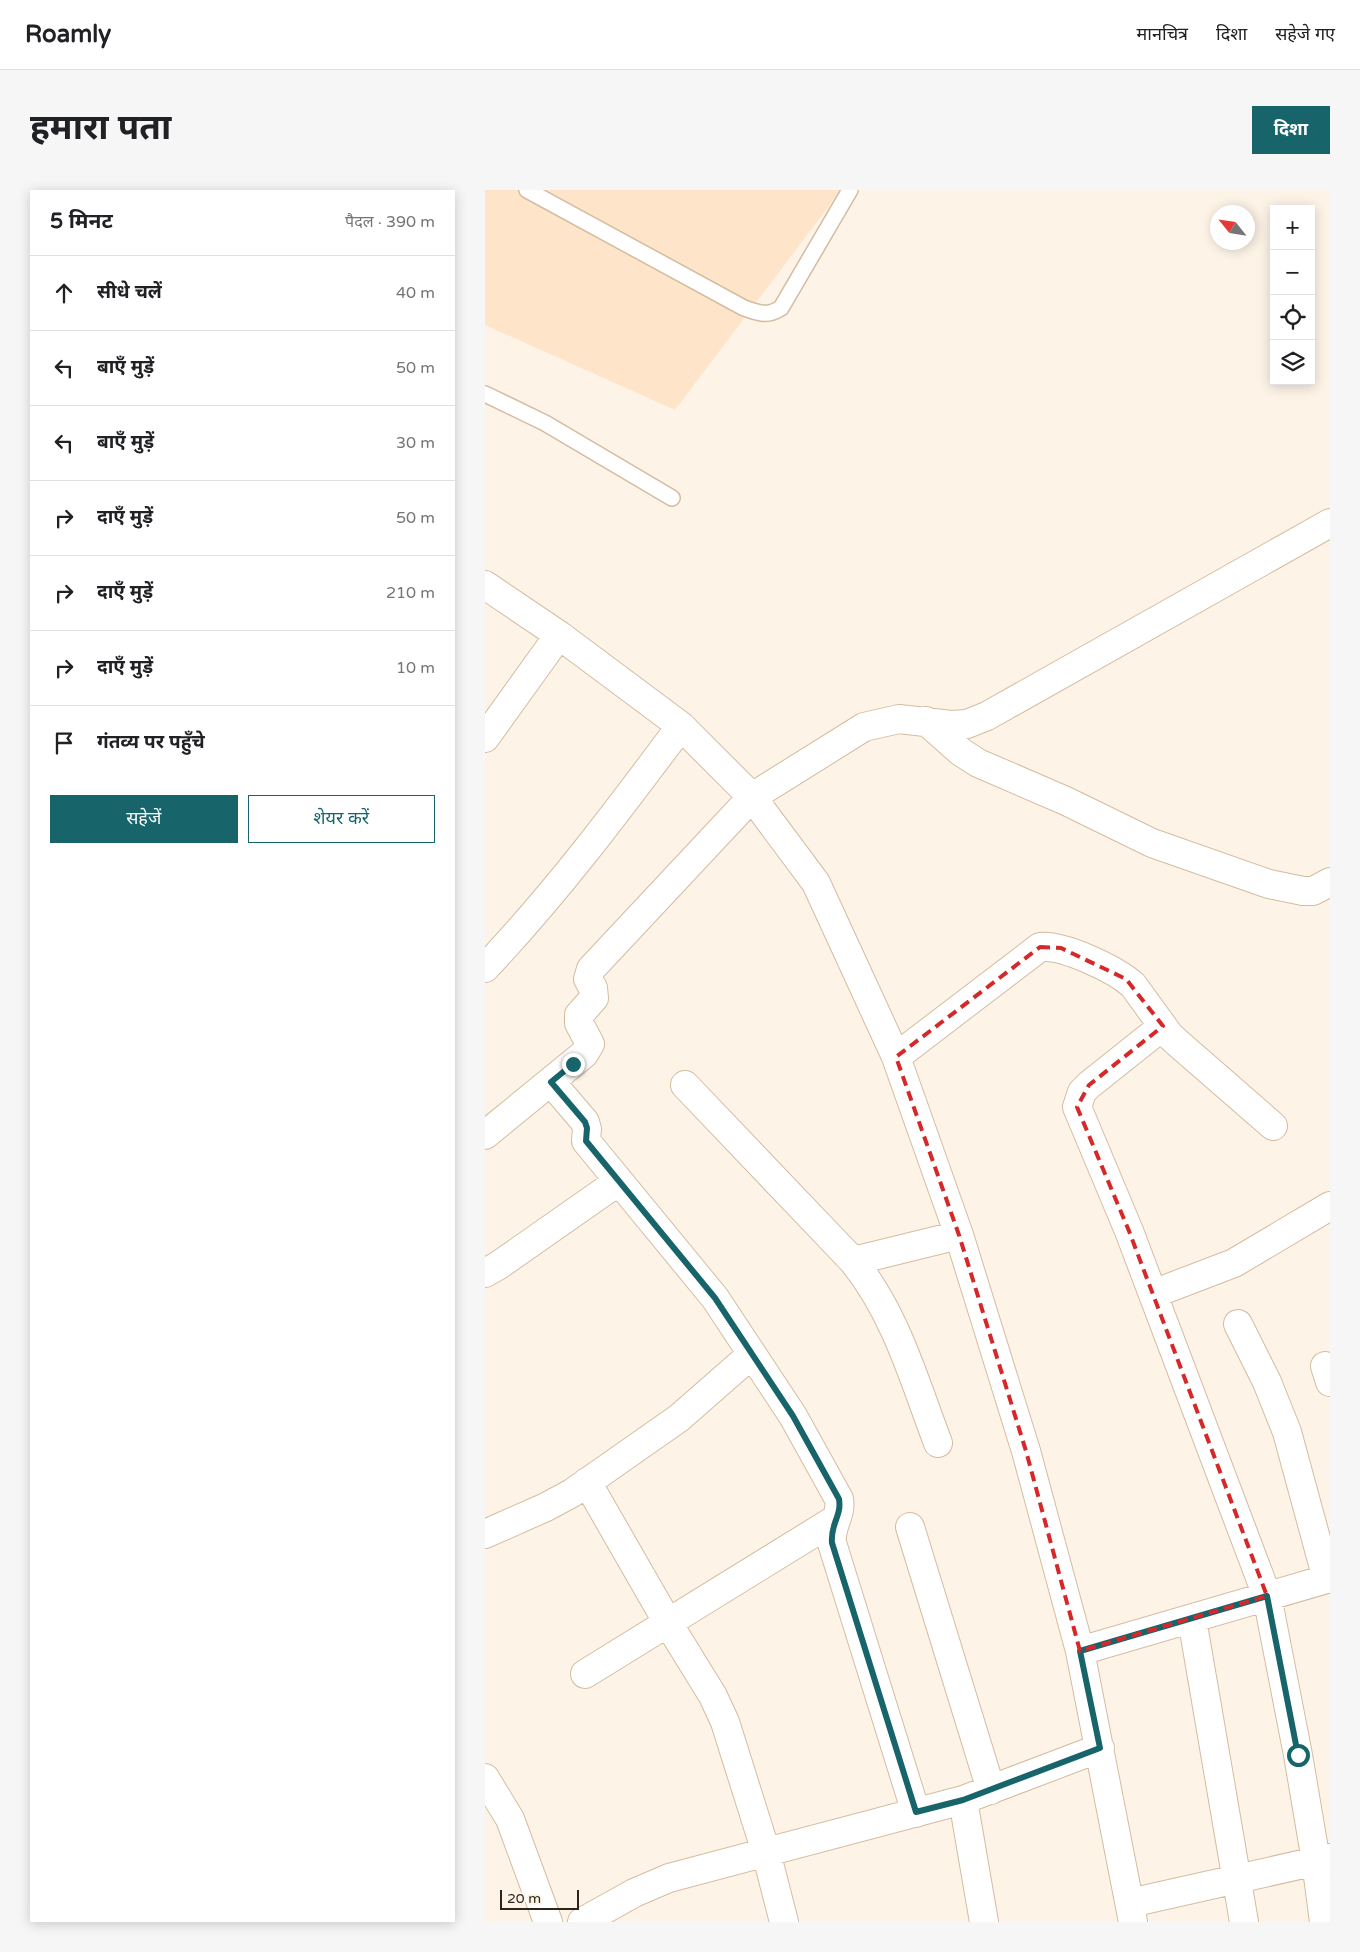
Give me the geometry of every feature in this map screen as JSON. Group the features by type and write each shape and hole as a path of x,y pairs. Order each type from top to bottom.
{"street":[{"path":"485,1135 584,1054 590,1044 579,1023 579,1015 594,998 593,988 588,979 591,969 752,797 864,727 899,719 951,725 967,724 987,716 1330,524"},
{"path":"485,585 559,635 681,726 752,797 816,883 896,1057 959,1236 1027,1451 1080,1651 1132,1912 1238,1879 1323,1859"},
{"path":"485,738 559,635"},
{"path":"926,721 961,752 978,764 1066,801 1152,843 1277,886 1303,892 1313,891 1330,882"},
{"path":"485,968 514,938 600,835 681,726"},
{"path":"896,1057 1040,947 1061,948 1126,979 1133,985 1163,1026 1180,1045 1273,1126"},
{"path":"1163,1026 1089,1085 1082,1092 1077,1107 1129,1231 1267,1596 1323,1859 1324,1922"},
{"path":"551,1082 585,1122 587,1128 586,1141 715,1298 793,1416 839,1499 841,1508 831,1532 832,1543 916,1812"},
{"path":"685,1085 869,1280 892,1320 938,1443"},
{"path":"485,1273 499,1266 619,1181"},
{"path":"1153,1294 1234,1263 1330,1206"},
{"path":"853,1261 959,1236"},
{"path":"1080,1651 1328,1579 1287,1432 1267,1382 1238,1324"},
{"path":"489,1525 546,1507 587,1482 679,1418 752,1354"},
{"path":"587,1482 668,1623 713,1696 721,1713 766,1852 783,1922"},
{"path":"585,1674 836,1519"},
{"path":"910,1527 991,1790"},
{"path":"1192,1619 1244,1922"},
{"path":"582,1922 634,1893 669,1878 963,1800 1100,1748"},
{"path":"485,1778 510,1819 548,1922"},
{"path":"963,1800 984,1922"}],"lane":[{"path":"527,190 744,308 764,315 773,314 781,308 850,190"},
{"path":"485,394 545,422 672,498"}],"highlighted area":[{"path":"1040,947 1061,948 1126,979 1163,1026 1089,1085 1077,1107 1129,1231 1267,1596 1080,1651 1026,1451 959,1235 896,1057"}],"shaded area":[{"path":"485,190 841,190 675,410 485,325"}],"route":[{"path":"573,1064 551,1082 585,1122 587,1128 586,1141 715,1298 793,1416 839,1499 841,1508 831,1532 832,1543 916,1812 963,1800 1100,1748 1080,1651 1267,1596 1298,1755"}]}
